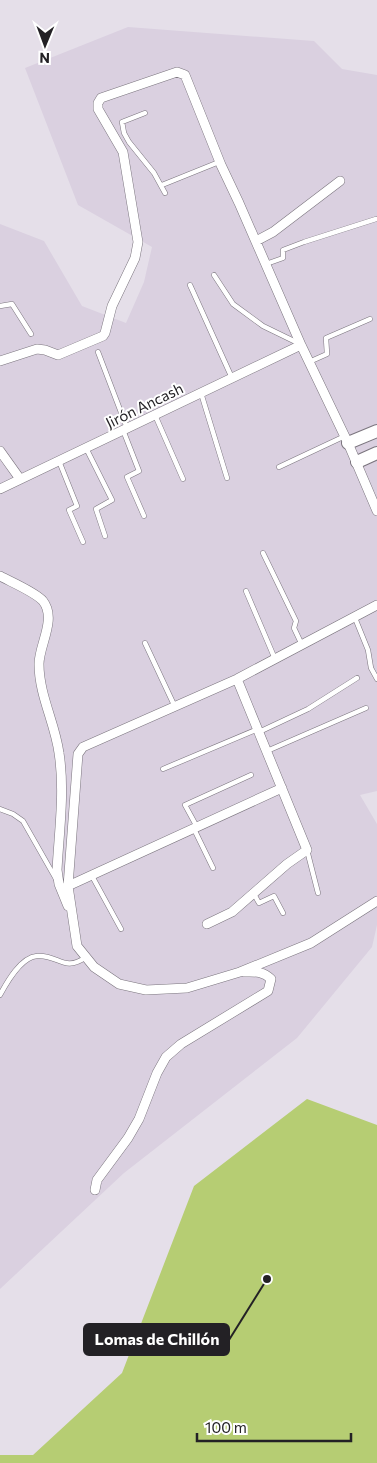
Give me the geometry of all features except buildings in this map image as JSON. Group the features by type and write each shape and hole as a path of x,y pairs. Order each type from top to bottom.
{"street":[{"path":"0,360 37,349 45,350 58,356 103,336 107,330 112,306 135,258 138,242 123,152 98,109 98,103 101,98 176,72 182,73 185,75 219,162 301,345 347,440 377,511"},
{"path":"256,241 273,232 340,181"},
{"name":"Jirón Ancash","path":"0,489 301,345"},
{"path":"347,440 377,431"},
{"path":"0,451 20,480"},
{"path":"356,462 377,453"},
{"path":"0,576 43,601 48,615 39,662 41,687 59,751 62,776 57,870 59,884 73,915"},
{"path":"377,605 237,679 83,747 78,754 68,886 77,946 94,966 119,984 146,990 187,988 240,972 311,943 377,901"},
{"path":"207,924 232,912 286,864 307,850 237,679"},
{"path":"68,886 282,788"},
{"path":"95,1190 97,1180 128,1138 139,1119 157,1073 166,1057 181,1044 268,991 271,980 266,974 240,972"}],"lane":[{"path":"144,113 122,122 124,133 162,185 165,193"},
{"path":"162,185 219,162"},
{"path":"266,264 283,258 283,250 376,219"},
{"path":"214,276 233,304 263,326 301,345"},
{"path":"190,285 232,378"},
{"path":"0,306 12,304 30,334"},
{"path":"309,362 327,354 326,338 370,319"},
{"path":"98,352 139,471 127,477 144,516"},
{"path":"201,393 227,478"},
{"path":"155,415 183,479"},
{"path":"279,467 347,440"},
{"path":"86,448 112,500 96,509 105,536"},
{"path":"59,461 77,506 69,510 84,542"},
{"path":"263,553 296,620 294,628 302,645"},
{"path":"246,591 275,659"},
{"path":"355,618 368,650 371,668 377,679"},
{"path":"145,643 175,707"},
{"path":"163,768 308,709 357,678"},
{"path":"267,751 366,708"},
{"path":"213,868 185,805 251,775"},
{"path":"0,809 13,814 23,821 59,884"},
{"path":"307,850 318,893"},
{"path":"91,875 121,930"},
{"path":"254,892 259,903 274,896 283,913"},
{"path":"0,994 12,973 31,958 45,956 70,964 77,963 86,957"}],"shaded area":[{"path":"128,27 314,41 342,69 377,75 377,791 360,795 377,824 377,925 372,947 297,1038 124,1173 0,1289 0,224 44,241 82,306 126,323 144,282 152,247 78,205 25,68"}],"green space":[{"path":"307,1099 377,1125 377,1463 0,1463 0,1455 33,1455 122,1373 194,1186"}],"place":[{"name":"Lomas de Chillón","path":"267,1279"}]}
